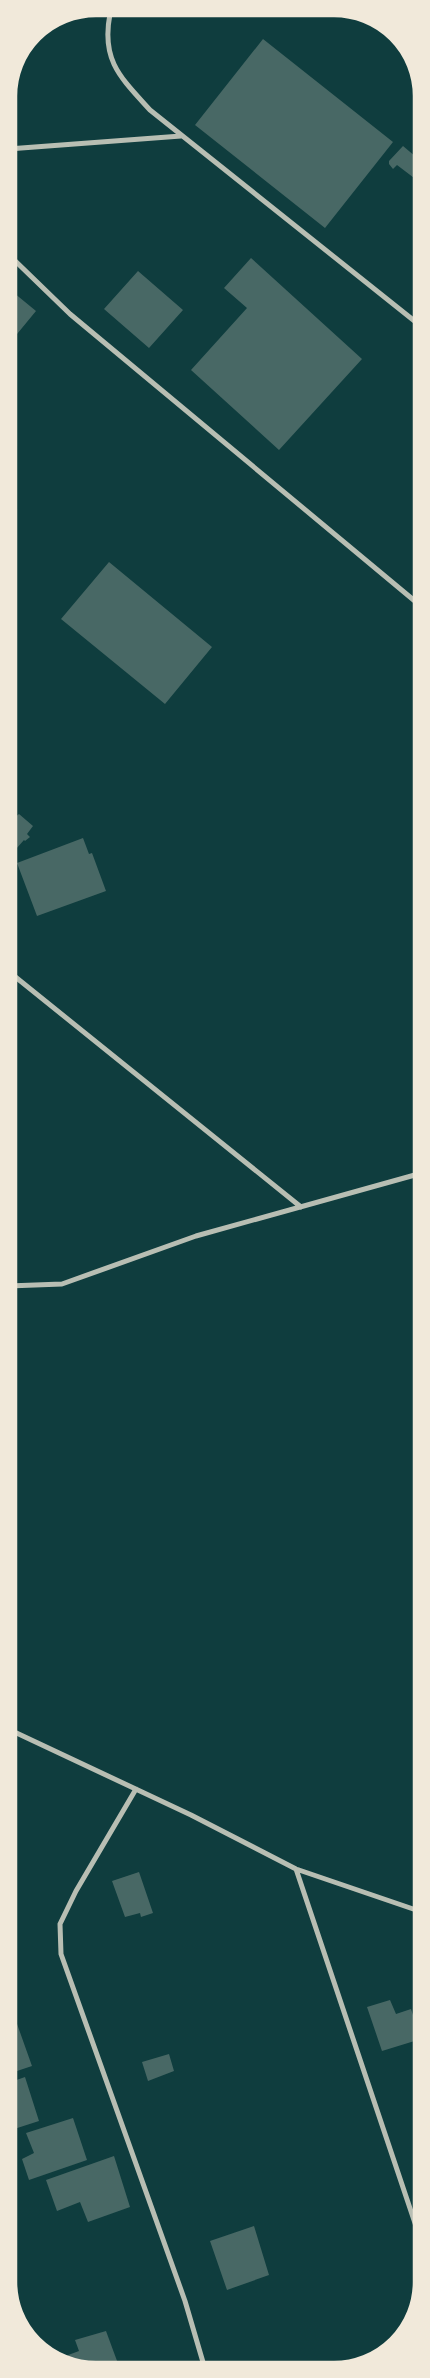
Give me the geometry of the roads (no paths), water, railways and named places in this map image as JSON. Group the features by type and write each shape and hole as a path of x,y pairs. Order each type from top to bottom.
{"street":[{"path":"110,16 107,32 112,64 122,79 150,110 414,321"},
{"path":"16,148 182,136"},
{"path":"16,262 70,314 414,600"},
{"path":"16,977 301,1207"},
{"path":"16,1286 62,1284 196,1236 414,1175"},
{"path":"16,1734 136,1789 296,1869 414,1909"},
{"path":"136,1789 76,1891 60,1924 61,1954 185,2301 203,2362"},
{"path":"296,1869 414,2220"}]}
